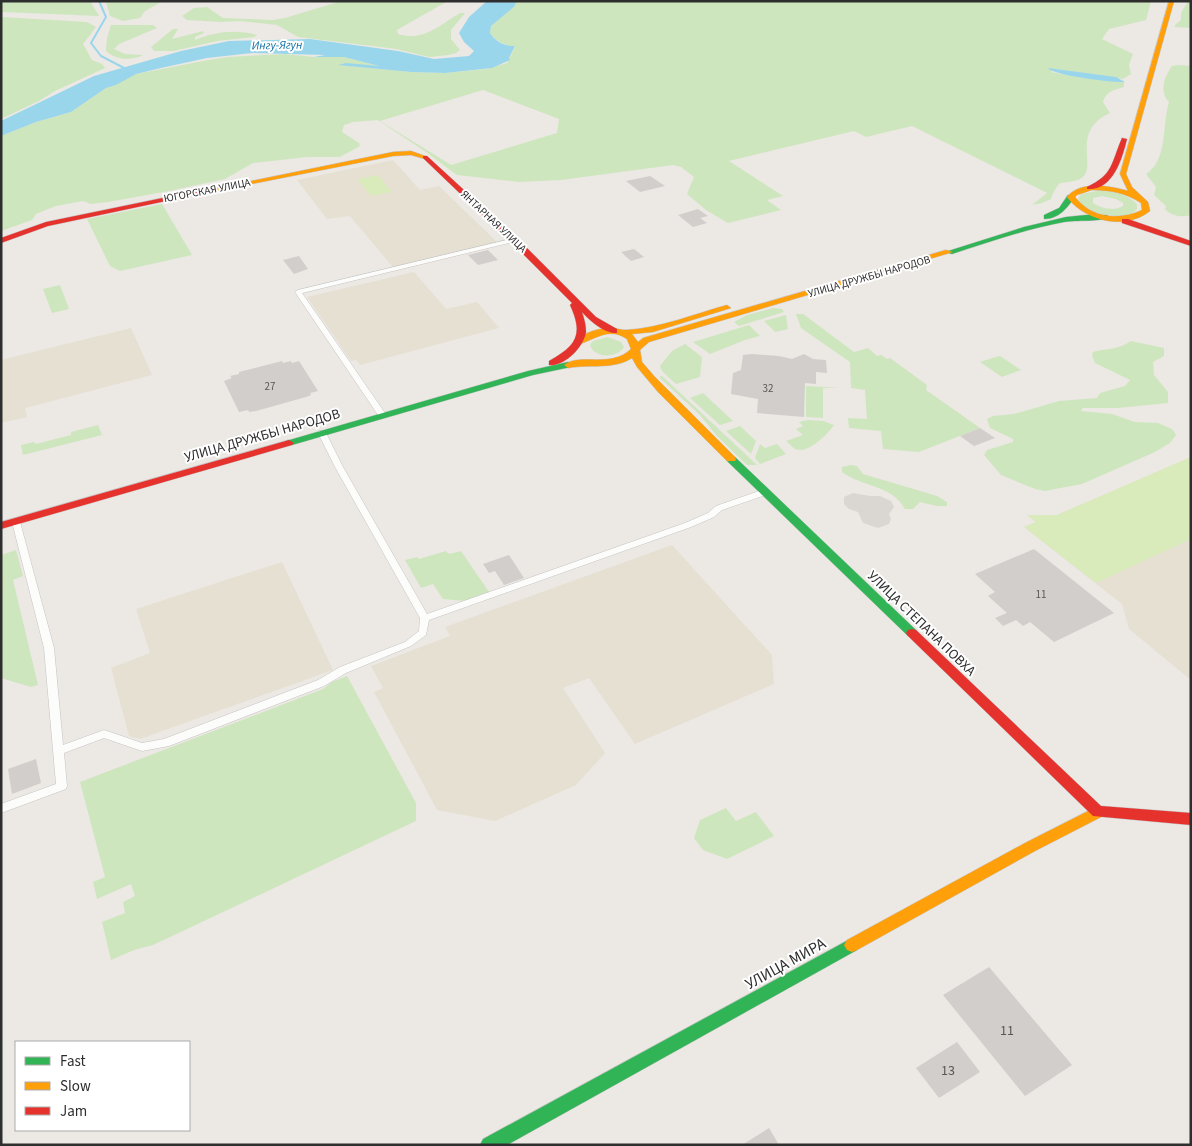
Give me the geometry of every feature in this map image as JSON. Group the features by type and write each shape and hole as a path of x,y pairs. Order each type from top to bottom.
{"main road":[{"path":"1089,188 1105,182 1114,172 1165,1"},
{"path":"1172,1 1123,174 1126,185 1144,203 1159,224 1191,244"},
{"name":"ЮГОРСКАЯ УЛИЦА","path":"1,241 40,226 79,216 402,152 416,154"},
{"name":"ЯНТАРНАЯ УЛИЦА","path":"416,154 428,159 515,240 568,294"},
{"path":"1089,188 1116,190 1131,194 1144,203 1146,210 1139,216 1108,218"},
{"name":"УЛИЦА ДРУЖБЫ НАРОДОВ","path":"1,526 531,373 565,357 579,342 594,333 650,330 1050,216 1062,210 1078,191 1089,188"},
{"path":"1071,197 1074,204 1080,209 1108,218 1148,227 1191,244"},
{"name":"УЛИЦА ДРУЖБЫ НАРОДОВ","path":"604,361 625,358 646,340 1063,219 1083,216 1108,218"},
{"path":"568,294 598,322 632,339 635,344 635,358 660,390"},
{"path":"568,294 582,319 583,329 579,342 580,351 584,356 631,369 660,390"},
{"path":"531,373 573,364 604,361"},
{"name":"УЛИЦА СТЕПАНА ПОВХА","path":"660,390 1098,812"},
{"path":"1098,812 1191,819"},
{"name":"УЛИЦА МИРА","path":"489,1145 1030,847 1098,812"}],"street":[{"path":"383,416 298,292 515,240"},
{"path":"58,751 104,734 142,747 165,743 321,683 343,670 408,644 423,633 426,618 339,467 322,433"},
{"path":"426,618 688,525 711,515 719,508 765,492"},
{"path":"1,809 62,786 49,648 16,522"}],"shaded area":[{"path":"393,160 420,190 439,186 497,242 393,267 350,216 327,219 297,180"},
{"path":"414,272 446,309 477,302 499,328 360,365 356,360 351,361 307,297"},
{"path":"131,328 152,375 25,408 27,417 1,423 1,360"},
{"path":"1191,457 1191,680 1129,629 1122,604 1024,527 1036,522 1027,515 1057,515"},
{"path":"853,493 880,496 891,501 894,507 889,514 891,519 889,524 878,528 863,523 858,512 849,509 844,504 844,497"},
{"path":"672,545 772,655 774,684 635,744 589,678 563,688 605,753 576,785 495,821 437,810 374,692 383,688 371,666 450,636 445,627"},
{"path":"282,562 333,670 140,739 129,736 111,668 150,653 136,609"}],"green space":[{"path":"1,1 90,1 99,16 1,12"},
{"path":"163,1 145,11 140,18 123,21 110,16 106,2"},
{"path":"341,1 448,1 397,30 398,34 407,36 423,34 460,13 465,13 451,30 451,39 460,50 449,55 429,57 396,49 298,37 277,25 240,21 187,20 182,16 194,8 207,7 223,18 273,20"},
{"path":"517,1 1151,1 1146,20 1109,29 1102,39 1133,54 1129,65 1131,74 1123,79 1055,69 1051,72 1083,78 1124,82 1124,87 1111,92 1104,98 1103,102 1110,113 1097,121 1090,130 1087,140 1087,167 1085,174 1078,180 1060,183 1051,199 1032,205 1047,193 912,126 866,137 854,131 729,161 783,196 767,200 781,210 728,223 706,210 687,194 694,177 681,167 673,165 561,180 519,182 457,175 378,120 353,122 344,125 342,132 359,143 360,146 340,157 307,157 253,163 225,179 108,202 91,204 83,201 56,206 36,214 32,220 1,231 1,136 36,122 71,112 106,88 116,85 136,74 227,57 285,54 314,57 344,57 379,66 339,65 411,72 445,73 486,69 507,63 515,47 501,43 490,33 491,26 514,7","holes":["483,90 559,119 557,133 451,165 380,121"]},
{"path":"1188,1 1191,1 1191,28 1175,27 1181,20 1181,13"},
{"path":"1,17 87,22 96,27 83,44 92,60 102,64 105,68 1,119"},
{"path":"111,25 153,25 157,28 119,44 114,49 125,54 143,55 124,59 106,51"},
{"path":"173,29 178,29 172,39 203,31 204,33 195,37 195,40 225,32 257,35 254,37 217,41 174,51 154,51 151,47"},
{"path":"1172,66 1191,66 1191,215 1184,216 1174,215 1165,209 1166,206 1154,195 1156,187 1146,174 1153,168 1161,151 1169,102 1163,89 1165,80"},
{"path":"378,175 392,192 371,196 357,179"},
{"path":"1097,191 1118,193 1133,200 1137,204 1137,209 1124,216 1099,213 1079,202 1078,198 1081,194","holes":["1102,196 1116,199 1123,203 1123,206 1108,209 1093,203 1093,198"]},
{"path":"162,204 192,255 120,271 110,266 87,219"},
{"path":"60,285 69,309 52,313 43,289"},
{"path":"773,308 782,309 784,312 739,326 734,322 747,315"},
{"path":"796,314 803,314 854,352 868,348 877,356 881,355 887,359 890,358 927,385 926,390 980,428 919,452 883,449 881,431 849,428 848,418 867,419 865,390 851,388 850,362 801,328"},
{"path":"786,315 788,329 775,332 764,321"},
{"path":"749,325 760,336 710,354 693,342"},
{"path":"608,337 621,342 624,347 621,351 612,355 601,355 592,350 590,345 593,341"},
{"path":"1131,341 1164,348 1164,356 1153,362 1154,375 1168,392 1168,403 1118,408 1083,408 1081,411 1112,414 1135,422 1158,423 1172,429 1176,435 1170,443 1155,452 1082,484 1045,491 1035,489 1001,475 984,455 987,450 1013,442 1013,439 990,428 987,419 993,416 1014,414 1059,401 1097,398 1100,393 1125,386 1130,380 1095,363 1092,355 1093,352 1117,347"},
{"path":"685,344 702,357 700,377 676,384 662,371 660,366 672,351"},
{"path":"1000,356 1021,370 1002,377 980,362"},
{"path":"662,376 757,465 747,465 717,436 700,415 659,377"},
{"path":"806,386 841,388 823,388 823,418 806,417"},
{"path":"703,393 733,421 720,425 690,398"},
{"path":"808,420 823,421 834,425 822,438 811,446 800,450 795,449 786,441 803,435 796,429 803,426 799,422"},
{"path":"98,425 102,435 23,455 21,445 34,442 36,444 71,435 71,432"},
{"path":"740,426 756,441 751,454 726,431"},
{"path":"760,444 765,448 777,444 786,454 760,464 755,458"},
{"path":"1191,457 1191,539 1096,583 1024,527 1036,522 1027,515 1057,515"},
{"path":"857,466 863,474 937,496 947,502 947,506 920,502 913,509 905,509 899,501 884,490 858,481 842,472 842,467"},
{"path":"16,550 23,576 13,580 38,685 31,687 1,678 1,555"},
{"path":"446,551 449,554 461,551 489,592 465,601 443,599 433,584 421,588 405,560 417,557 419,559"},
{"path":"347,676 416,803 416,821 153,945 134,950 111,960 102,922 125,913 123,902 135,896 131,884 97,899 93,882 105,877 80,782 323,689 332,682"},
{"path":"726,808 736,821 756,812 774,836 727,859 703,850 694,838 700,820"}],"water":[{"name":"Ингу-Ягун","path":"487,1 517,1 514,7 491,26 490,33 495,39 504,44 515,46 509,58 510,60 492,68 445,73 411,72 338,65 346,63 379,66 344,57 314,57 325,55 252,53 207,58 136,74 116,85 106,88 71,112 36,122 1,136 1,121 94,76 181,51 229,41 310,39 398,51 434,59 469,56 474,51 464,42 459,33 469,17"},
{"path":"1048,68 1116,77 1125,82 1061,74"}],"building":[{"path":"650,176 665,186 640,192 626,181"},
{"path":"698,209 708,216 700,218 707,223 693,227 678,215"},
{"path":"634,249 644,257 631,261 621,252"},
{"path":"488,250 498,260 478,265 468,255"},
{"path":"299,256 308,269 294,274 283,260"},
{"path":"752,354 792,359 804,354 813,359 826,360 827,373 816,372 816,384 805,383 804,417 757,413 758,399 731,394 733,373 741,370 743,355"},
{"path":"282,361 283,363 291,361 292,363 299,361 318,391 310,393 311,395 306,397 256,411 239,412 224,381 232,378 230,376 239,374 239,372"},
{"path":"980,428 995,438 974,446 960,436"},
{"path":"1034,549 1114,613 1054,642 1030,622 1023,626 1016,620 1003,626 995,618 1007,613 988,596 995,592 975,574"},
{"path":"509,555 524,578 504,585 495,571 489,573 483,564"},
{"path":"36,759 41,783 12,794 8,769"},
{"path":"989,967 1072,1065 1025,1096 943,995"},
{"path":"957,1042 980,1072 939,1098 916,1068"},
{"path":"769,1128 779,1145 742,1145"}],"waterway":[{"path":"99,1 106,17 91,43 101,56 126,69"}],"traffic: fast":[{"path":"1047,217 1062,210 1071,197"},
{"path":"949,252 1046,223 1086,217 1106,217"},
{"path":"289,443 531,373 568,365"},
{"path":"731,459 912,633"},
{"path":"489,1145 852,945"}],"traffic: slow":[{"path":"1142,200 1129,188 1123,174 1172,1"},
{"path":"216,189 393,154 411,153 425,157"},
{"path":"1092,188 1126,192 1144,202 1146,211 1127,218 1116,219 1095,216 1077,205 1071,197 1074,193 1092,188"},
{"path":"568,365 621,360 646,340 949,252"},
{"path":"620,333 650,330 727,308"},
{"path":"580,341 605,331 625,333 632,340 638,362 650,378 731,459"},
{"path":"852,945 1030,847 1098,812"}],"traffic: jam":[{"path":"1089,188 1110,175 1117,163 1124,139"},
{"path":"425,157 523,249 593,319 614,331"},
{"path":"1,241 46,224 216,189"},
{"path":"1125,221 1191,244"},
{"path":"552,363 570,352 580,340 581,324 574,305"},
{"path":"1,526 289,443"},
{"path":"912,633 1098,812 1191,819"}]}
